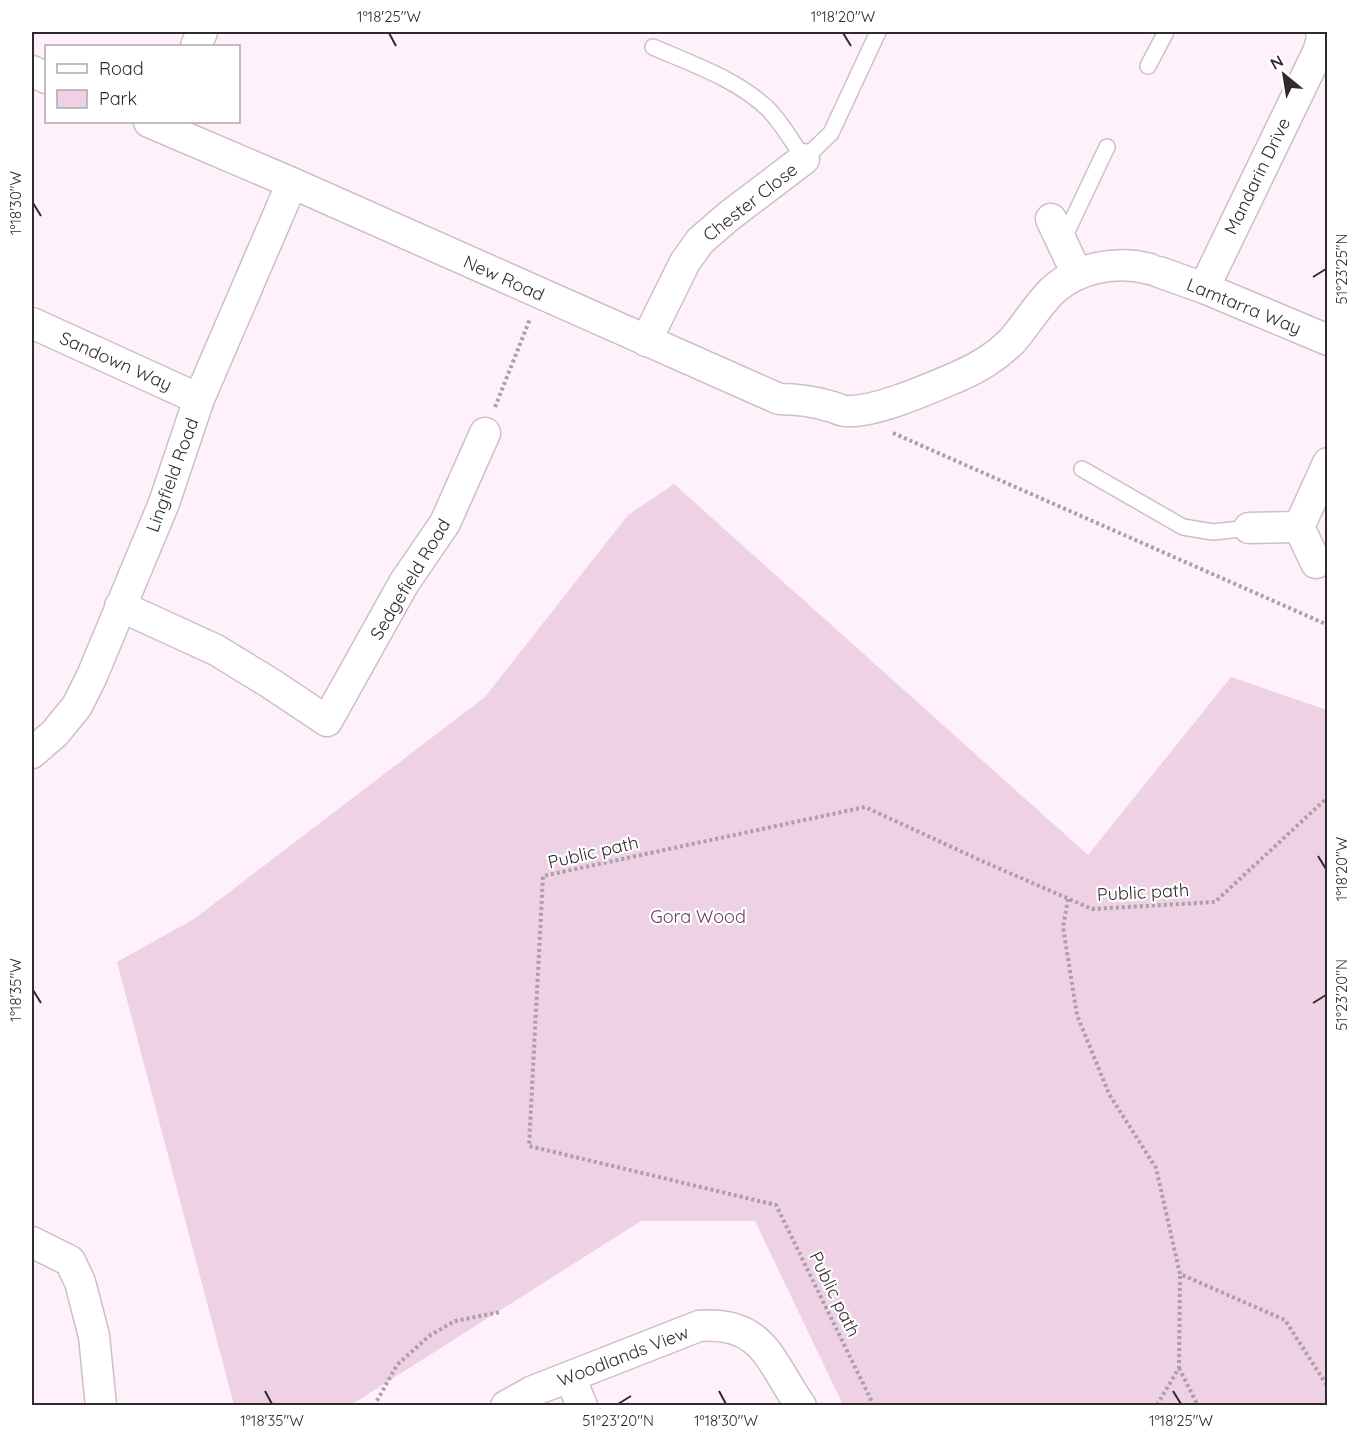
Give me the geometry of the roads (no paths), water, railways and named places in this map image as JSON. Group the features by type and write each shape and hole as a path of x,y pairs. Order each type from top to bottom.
{"street":[{"name":"Mandarin Drive","path":"1204,288 1318,52 1322,39 1321,32"},
{"name":"New Road","path":"160,124 779,399 795,399 844,411 864,410"},
{"name":"Chester Close","path":"646,340 686,262 700,241 804,159"},
{"name":"Lingfield Road","path":"32,753 55,733 77,706 92,676 164,503 199,399 292,183"},
{"path":"1056,231 1077,274"},
{"name":"Lamtarra Way","path":"864,410 904,398 960,376 993,357 1012,340 1052,291 1077,274 1110,265 1134,265 1155,271 1204,288 1328,340"},
{"name":"Sandown Way","path":"32,323 199,399"},
{"name":"Sedgefield Road","path":"120,606 216,650 270,683 322,734 404,583 445,523 485,433"},
{"path":"1316,563 1299,527 1328,463"},
{"path":"1249,528 1299,527"},
{"path":"32,1242 70,1261 80,1282 94,1336 101,1406"},
{"name":"Woodlands View","path":"506,1406 533,1391 699,1326 717,1325 744,1331 768,1352 801,1406"},
{"path":"570,1377 582,1406"}],"lane":[{"path":"653,47 714,74 745,91 769,110 804,159 831,133 878,32"},
{"path":"1148,66 1166,32"},
{"path":"1056,231 1107,147"},
{"path":"1082,469 1183,527 1213,532 1249,528"}],"park label":[{"name":"Gora Wood","path":"698,916"}]}
